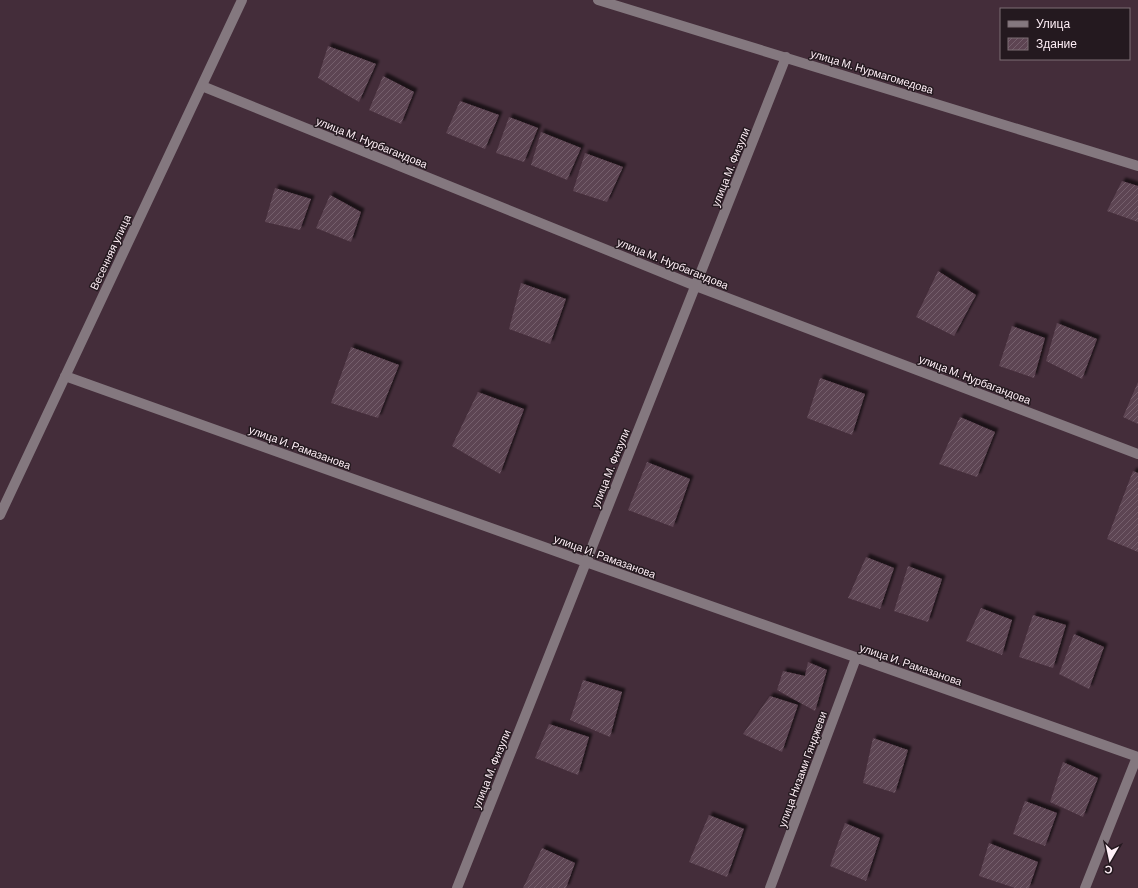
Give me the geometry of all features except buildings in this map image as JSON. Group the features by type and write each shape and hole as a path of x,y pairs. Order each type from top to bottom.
{"street":[{"name":"Весенняя улица","path":"0,515 242,0"},
{"name":"улица М. Нурмагомедова","path":"598,0 1138,166"},
{"name":"улица М. Физули","path":"457,888 786,57"},
{"name":"улица М. Нурбагандова","path":"202,86 696,286 1138,454"},
{"name":"улица И. Рамазанова","path":"65,376 1138,757"},
{"name":"улица Низами Гянджеви","path":"770,888 856,658"},
{"path":"1085,888 1138,757"}]}
